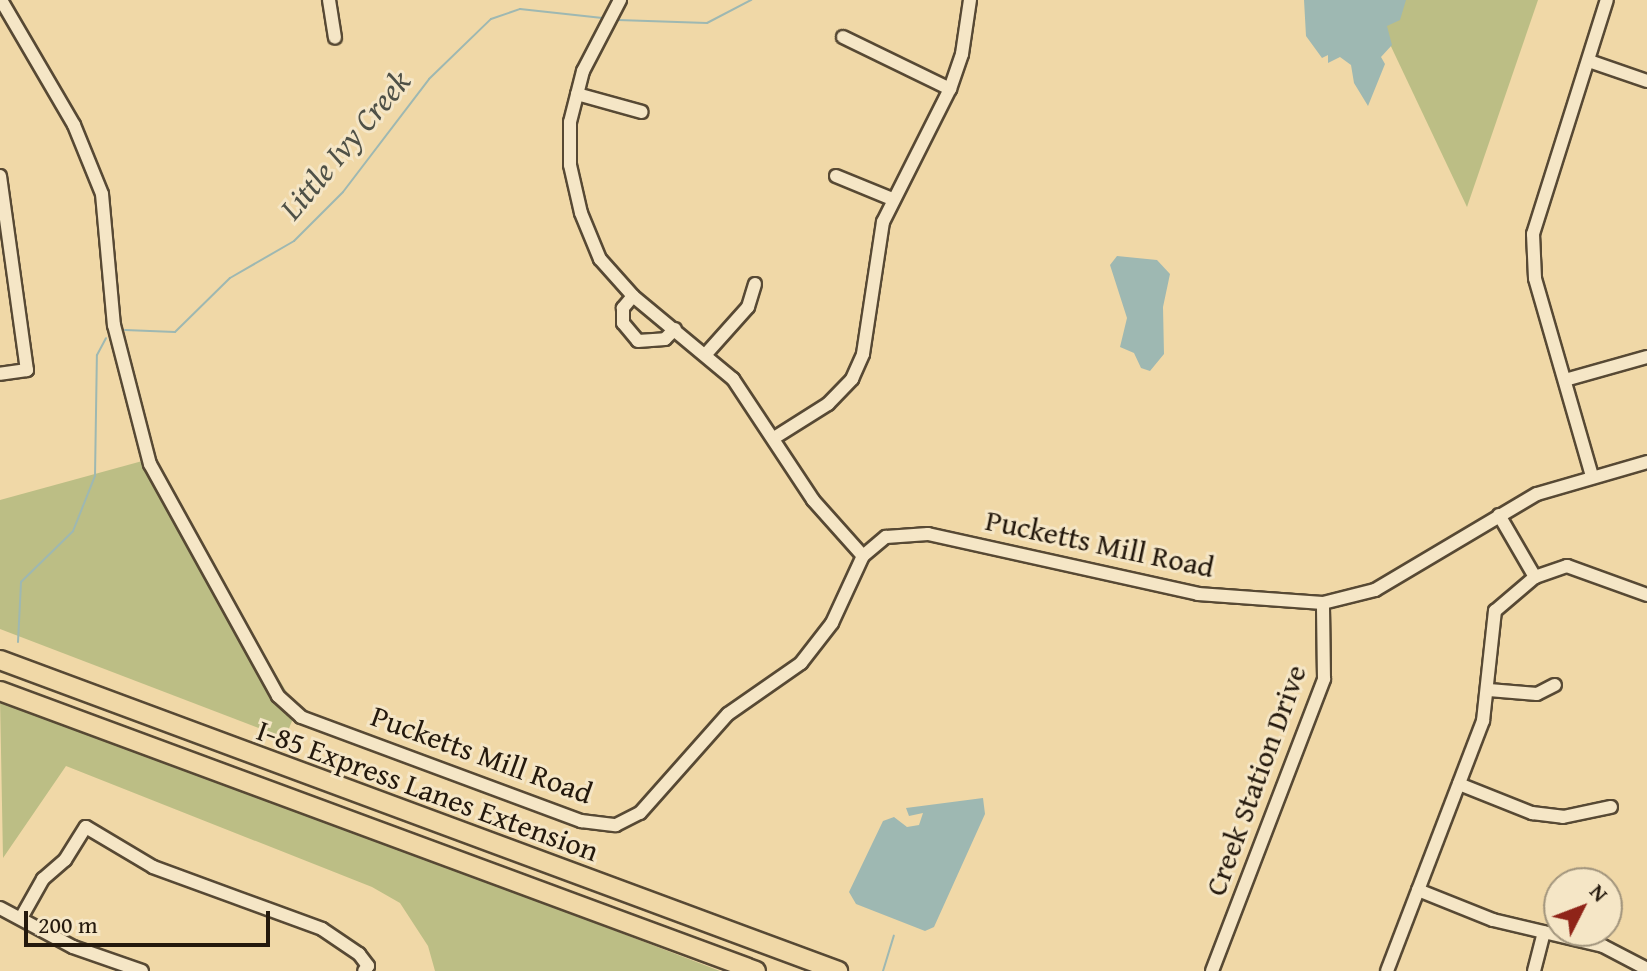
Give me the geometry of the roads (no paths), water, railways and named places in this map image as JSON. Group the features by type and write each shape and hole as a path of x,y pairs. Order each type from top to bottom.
{"highway":[{"name":"I-85 Express Lanes Extension","path":"0,660 838,971"},
{"name":"I-85 Express Lanes Extension","path":"0,691 756,971"}],"street":[{"name":"Pucketts Mill Road","path":"1,0 74,125 102,194 114,325 150,464 278,696 301,717 581,821 616,825 640,813 728,714 801,663 832,623 863,556 886,537 928,534 1198,594 1323,603 1375,590 1537,494 1647,462"},
{"path":"329,0 335,38"},
{"path":"620,0 583,71 577,94 570,165 581,213 600,259 633,296 733,379 813,500 863,556"},
{"path":"774,438 828,404 852,379 863,354 883,222 950,89 962,54 970,0"},
{"path":"1592,476 1535,278 1533,234 1607,0"},
{"path":"843,37 950,89"},
{"path":"1589,61 1647,81"},
{"path":"577,94 642,112"},
{"path":"0,176 27,370 0,374"},
{"path":"836,176 892,199"},
{"path":"706,354 748,307 755,284"},
{"path":"633,296 623,308 623,323 638,341 665,339 675,329"},
{"path":"1565,380 1647,357"},
{"path":"1499,515 1535,577"},
{"path":"1387,971 1459,784 1489,690 1489,631 1495,611 1535,577 1567,566 1647,595"},
{"name":"Creek Station Drive","path":"1212,971 1324,679 1323,603"},
{"path":"1489,690 1537,694 1555,685"},
{"path":"1459,784 1532,813 1563,817 1611,807"},
{"path":"21,918 43,879 65,860 86,827 153,867 322,929 359,954 368,966 364,971"},
{"path":"1418,890 1493,920 1543,932"},
{"path":"0,908 73,947 142,971"},
{"path":"1534,971 1543,936"},
{"path":"1605,947 1647,969"}],"water":[{"path":"1304,0 1406,0 1400,20 1387,26 1392,45 1381,57 1385,64 1368,106 1354,83 1351,65 1340,57 1328,63 1328,55 1322,58 1306,36"},
{"path":"1117,256 1157,260 1170,274 1163,307 1164,354 1150,371 1141,368 1134,353 1120,347 1127,318 1110,265"},
{"path":"983,798 985,814 934,927 925,931 856,904 849,892 883,821 894,817 907,827 919,825 923,813 909,816 906,808"}],"waterway":[{"name":"Little Ivy Creek","path":"618,20 707,23 751,0"},
{"name":"Little Ivy Creek","path":"125,330 175,332 230,278 294,241 343,192 429,79 491,19 520,9 603,18"},
{"name":"Little Ivy Creek","path":"18,642 21,582 73,531 95,476 97,355 106,338"},
{"path":"883,971 894,936"}]}
